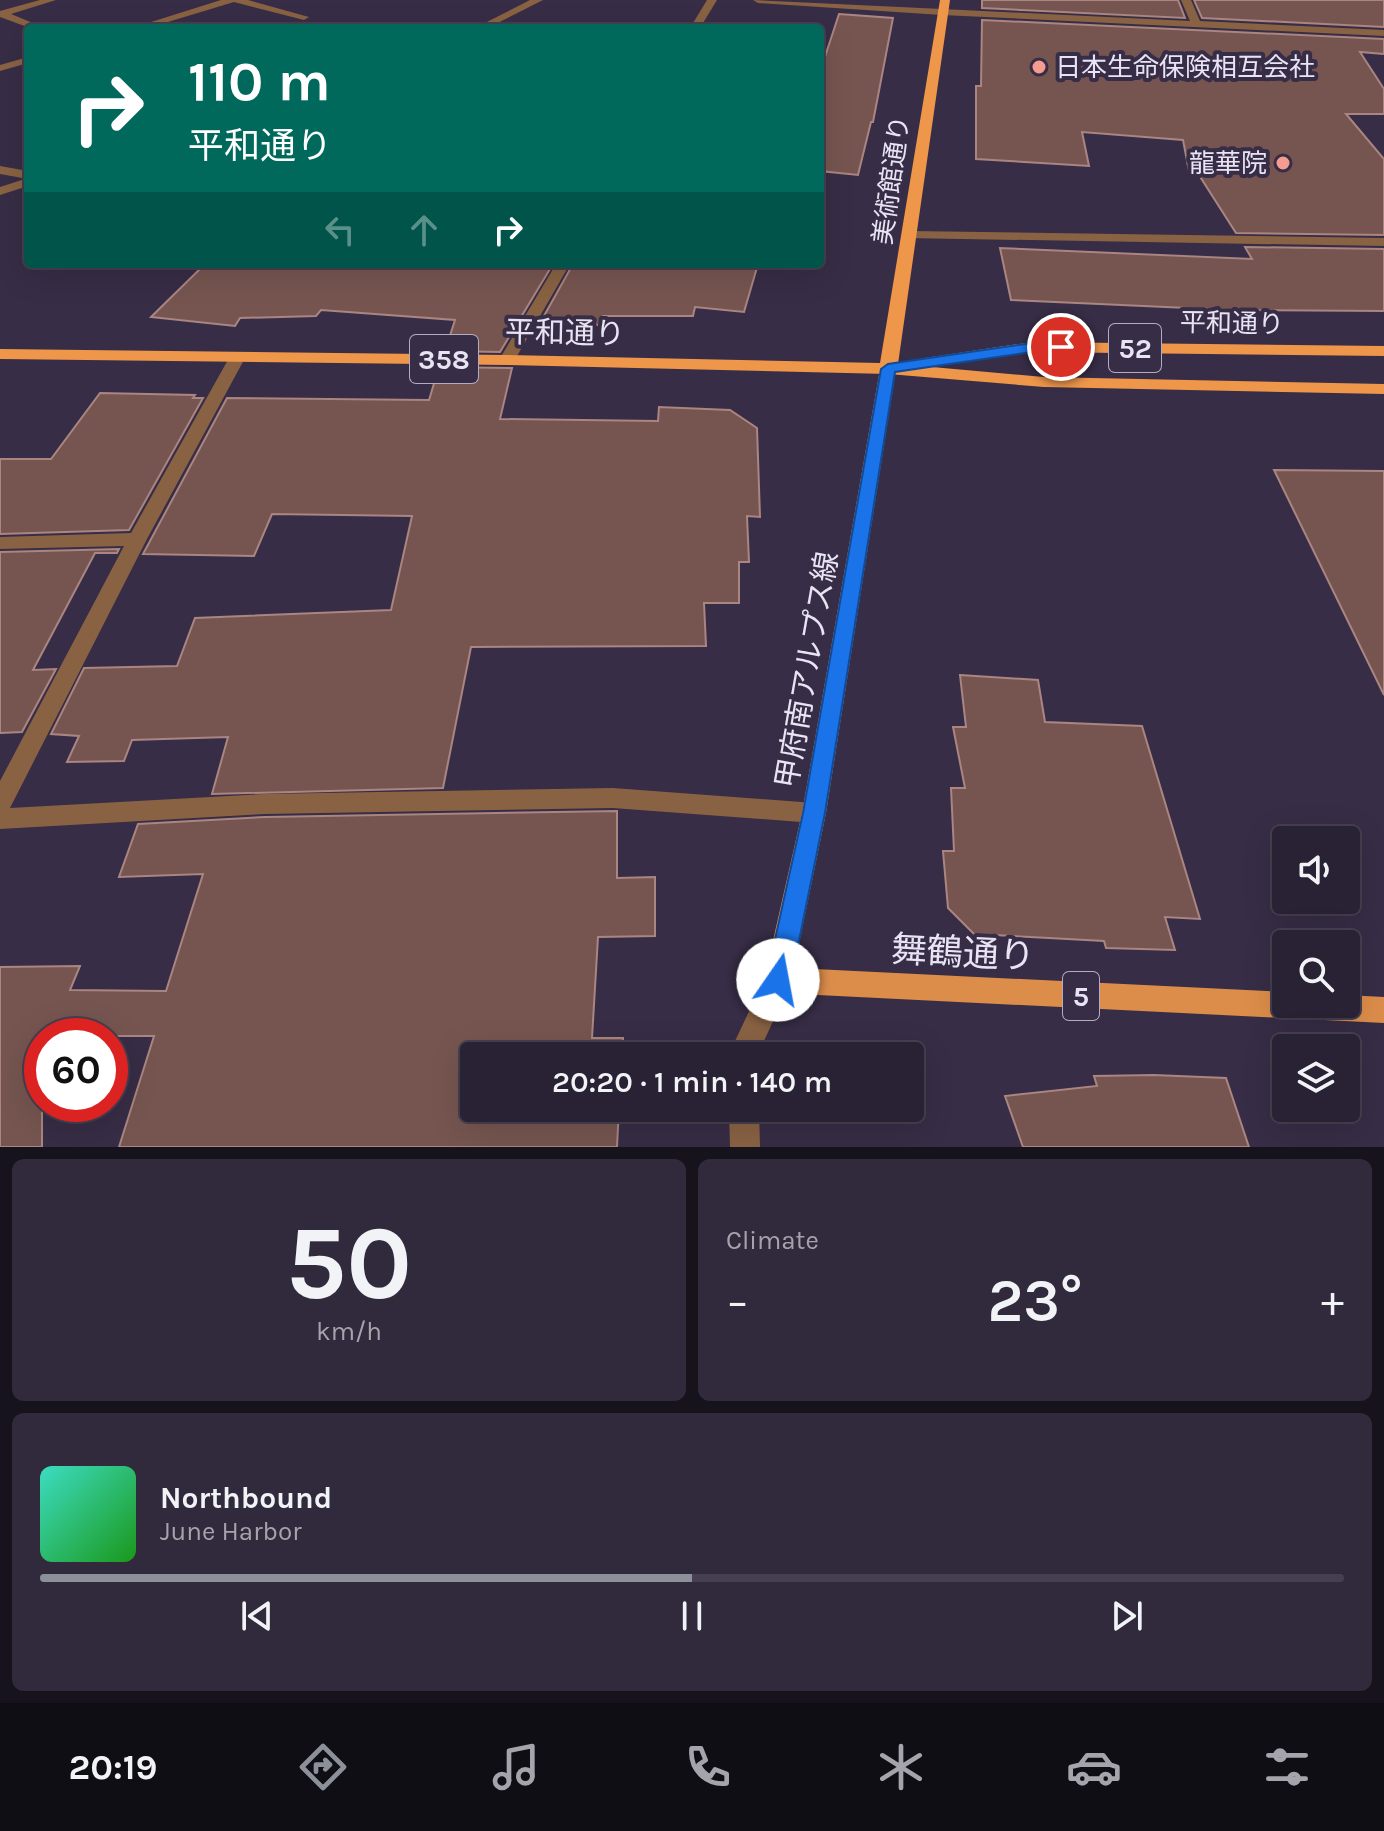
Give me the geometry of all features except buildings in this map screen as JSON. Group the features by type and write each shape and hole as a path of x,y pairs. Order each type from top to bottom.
{"highway":[{"name":"美術館通り","path":"888,369 944,6"},
{"name":"平和通り","path":"888,369 1032,347 1384,351"},
{"name":"平和通り","path":"0,354 507,360 888,369 1044,382 1384,389"}],"main road":[{"name":"甲府南アルプス線","path":"778,980 814,813 888,369"},
{"name":"舞鶴通り","path":"778,980 1274,1007 1384,1010"}],"street":[{"path":"1,14 51,0"},
{"path":"151,24 234,0 304,17"},
{"path":"488,24 538,0"},
{"path":"697,24 712,0"},
{"path":"758,0 944,6 1196,24 1384,33"},
{"path":"1186,0 1196,24"},
{"path":"1,14 29,24"},
{"path":"0,68 24,61"},
{"path":"0,170 24,174"},
{"path":"0,191 24,183"},
{"path":"910,235 1384,242"},
{"path":"507,360 561,268"},
{"path":"0,804 137,539 237,358"},
{"path":"0,543 137,539"},
{"path":"0,819 265,804 613,798 814,813"},
{"path":"749,1042 778,980"},
{"path":"744,1122 745,1147"}],"place":[{"name":"日本生命保険相互会社","path":"1039,67"},
{"name":"龍華院","path":"1283,163"}],"route":[{"path":"778,980 814,813 888,369 1032,347 1061,347"}]}
